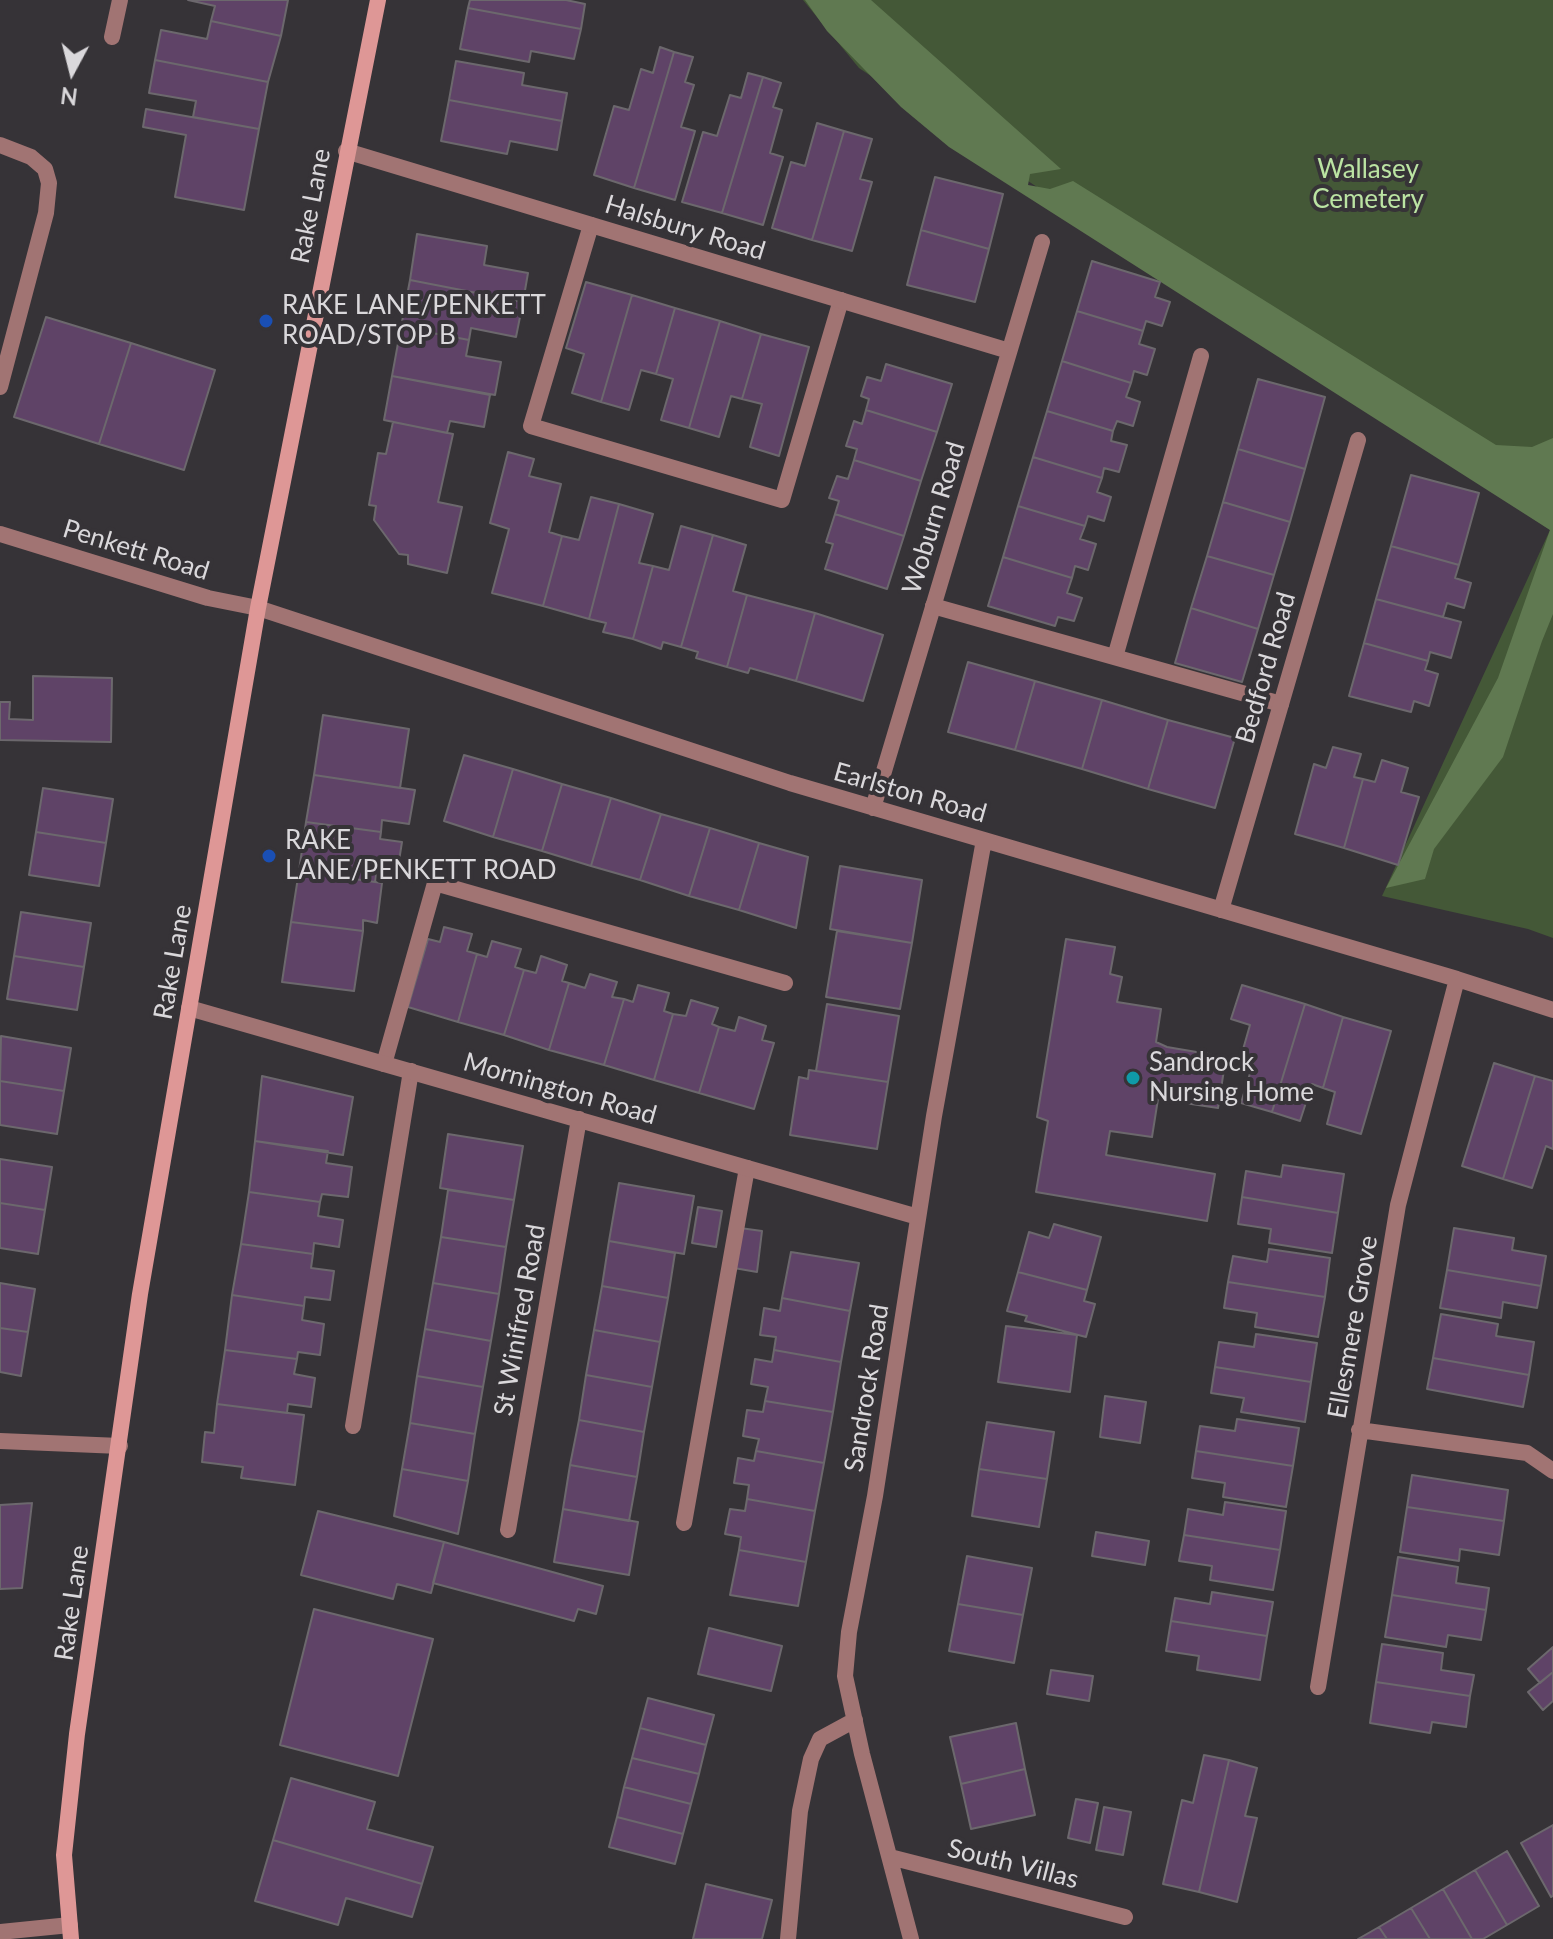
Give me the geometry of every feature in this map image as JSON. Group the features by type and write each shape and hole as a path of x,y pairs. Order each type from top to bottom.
{"main road":[{"name":"Rake Lane","path":"71,1932 64,1855 77,1734 140,1294 258,608 378,0"}],"street":[{"path":"112,37 120,0"},
{"path":"0,145 31,157 45,169 49,183 46,213 0,387"},
{"name":"Halsbury Road","path":"346,151 1009,351"},
{"path":"591,225 531,426 782,500 841,300"},
{"name":"Woburn Road","path":"873,808 1042,242"},
{"path":"1115,657 1201,356"},
{"name":"Bedford Road","path":"1221,910 1358,440"},
{"name":"Penkett Road","path":"0,534 208,598 258,608"},
{"path":"933,606 1281,704"},
{"name":"Earlston Road","path":"258,608 790,783 1553,1010"},
{"name":"Sandrock Road","path":"911,1939 845,1676 849,1632 875,1496 918,1217 984,840"},
{"path":"384,1064 435,883 785,983"},
{"name":"Ellesmere Grove","path":"1318,1687 1398,1205 1457,979"},
{"name":"Mornington Road","path":"189,1008 918,1217"},
{"path":"353,1426 411,1071"},
{"name":"St Winifred Road","path":"508,1530 579,1119"},
{"path":"684,1523 747,1168"},
{"path":"1359,1430 1527,1453 1553,1471"},
{"path":"0,1441 120,1446"},
{"path":"788,1939 800,1811 811,1759 820,1739 855,1720"},
{"name":"South Villas","path":"890,1857 1125,1917"},
{"path":"0,1932 71,1932"}],"green space":[{"name":"Wallasey Cemetery","path":"803,0 1553,0 1553,938 1528,929 1382,896 1550,530 859,68"},
{"path":"805,0 871,0 1061,169 1030,174 1028,185 1050,189 1073,181 1496,445 1532,447 1553,438 1553,614 1503,757 1434,849 1425,879 1386,888 1498,678 1550,530 949,147 901,107 827,31"}],"building":[{"path":"188,0 288,0 281,36 211,21 215,6"},
{"path":"470,0 566,0 585,4 581,29 468,8"},
{"path":"468,8 581,29 574,59 531,51 529,62 460,49"},
{"path":"211,21 281,36 268,82 155,60 161,30 207,39"},
{"path":"660,47 674,52 634,188 594,175 614,106 629,110 641,69 653,73"},
{"path":"674,52 693,57 685,82 694,85 681,127 695,131 675,200 634,188"},
{"path":"155,60 268,82 259,129 193,117 196,101 149,93"},
{"path":"456,61 524,73 522,85 567,93 562,121 449,100"},
{"path":"748,73 763,77 722,213 682,202 703,132 717,136 730,95 741,98"},
{"path":"763,77 781,83 773,107 782,110 770,153 783,157 763,225 722,213"},
{"path":"449,100 562,121 557,150 510,141 507,154 441,141"},
{"path":"146,109 259,129 244,210 175,197 186,135 143,127"},
{"path":"817,123 844,131 812,240 772,228 791,162 805,166"},
{"path":"844,131 872,139 860,179 872,182 852,251 812,240"},
{"path":"935,177 1003,194 989,249 921,230"},
{"path":"921,230 989,249 975,302 907,285"},
{"path":"417,234 487,246 484,265 528,273 523,302 410,280"},
{"path":"1092,261 1160,282 1155,297 1170,302 1162,326 1146,321 1143,331 1077,311"},
{"path":"410,280 523,302 516,337 471,328 469,340 401,327"},
{"path":"586,282 632,295 601,402 572,393 584,354 566,348"},
{"path":"632,295 675,308 656,374 641,370 629,410 601,402"},
{"path":"675,308 720,321 689,428 661,420 673,379 656,374"},
{"path":"1077,311 1143,331 1139,344 1155,349 1147,375 1134,371 1131,383 1062,361"},
{"path":"46,317 131,343 99,444 14,417"},
{"path":"720,321 761,334 742,399 731,396 719,437 689,428"},
{"path":"401,327 469,340 466,356 501,362 495,395 392,376"},
{"path":"761,334 809,347 779,456 750,447 762,404 742,399"},
{"path":"131,343 215,370 184,470 99,444"},
{"path":"1062,361 1131,383 1126,397 1140,402 1133,426 1117,421 1113,431 1047,411"},
{"path":"886,364 952,384 937,432 866,410 869,399 861,396 867,377 881,381"},
{"path":"392,376 490,395 484,427 450,421 447,433 384,420"},
{"path":"1258,379 1325,397 1305,469 1238,449"},
{"path":"866,410 937,432 921,481 854,460 857,449 846,446 854,421 862,424"},
{"path":"1047,411 1113,431 1111,441 1127,445 1119,472 1104,468 1102,478 1033,457"},
{"path":"393,422 453,434 438,502 462,507 447,573 408,564 408,555 399,554 374,520 376,506 369,505 378,453 386,454"},
{"path":"1238,449 1305,469 1290,522 1223,502"},
{"path":"508,452 534,459 529,476 561,484 549,532 562,536 543,606 492,593 509,529 490,523"},
{"path":"1033,457 1102,478 1097,492 1111,497 1104,521 1088,516 1085,526 1018,506"},
{"path":"854,460 921,481 904,536 835,514 839,501 829,498 837,476 848,479"},
{"path":"1411,475 1479,493 1459,565 1391,546"},
{"path":"591,497 619,504 589,619 543,606 562,536 579,540"},
{"path":"1223,502 1290,522 1274,575 1207,556"},
{"path":"619,504 653,514 639,563 653,566 633,639 603,632 606,623 589,619"},
{"path":"1018,506 1085,526 1080,539 1096,544 1088,570 1075,566 1072,578 1003,557"},
{"path":"835,514 904,536 887,589 825,569 833,544 826,542"},
{"path":"681,526 713,535 681,647 663,642 661,649 633,639 653,566 669,570"},
{"path":"713,535 746,545 733,591 747,595 727,667 696,658 698,652 681,647"},
{"path":"1391,546 1459,565 1455,578 1471,583 1464,608 1447,603 1443,617 1376,599"},
{"path":"1207,556 1274,575 1258,629 1191,608"},
{"path":"1003,557 1072,578 1067,593 1082,598 1074,621 1058,617 1055,626 988,606"},
{"path":"747,595 815,613 796,681 750,668 748,673 727,667"},
{"path":"1376,599 1461,622 1451,658 1430,652 1428,661 1364,643"},
{"path":"1191,608 1258,629 1242,682 1175,663"},
{"path":"815,613 883,635 863,701 796,681"},
{"path":"1364,643 1428,661 1425,670 1438,674 1429,706 1414,701 1411,712 1349,696"},
{"path":"968,662 1035,681 1015,750 948,732"},
{"path":"33,676 112,678 111,742 0,740 0,702 10,702 9,719 33,720"},
{"path":"1035,681 1102,700 1082,769 1015,750"},
{"path":"1102,700 1168,720 1148,789 1082,769"},
{"path":"323,715 409,729 400,788 314,775"},
{"path":"1168,720 1235,738 1215,808 1148,789"},
{"path":"1333,747 1361,754 1354,777 1363,779 1344,848 1295,834 1314,764 1326,768"},
{"path":"464,755 513,769 493,837 444,821"},
{"path":"1382,760 1408,768 1401,792 1419,797 1398,865 1344,848 1363,779 1375,782"},
{"path":"513,769 562,784 542,851 493,837"},
{"path":"314,775 415,790 409,824 382,820 381,832 306,822"},
{"path":"562,784 611,798 591,866 542,851"},
{"path":"43,788 113,799 106,843 36,832"},
{"path":"611,798 661,814 640,880 591,866"},
{"path":"661,814 710,828 689,896 640,880"},
{"path":"306,822 381,832 380,839 402,842 398,867 378,864 375,882 299,871"},
{"path":"710,828 759,843 739,910 689,896"},
{"path":"36,832 106,843 99,886 29,875"},
{"path":"759,843 808,857 796,928 739,910"},
{"path":"840,866 922,880 912,943 830,929"},
{"path":"299,871 382,883 377,923 363,920 363,931 291,922"},
{"path":"21,912 91,923 84,967 14,956"},
{"path":"291,922 363,931 354,991 282,982"},
{"path":"444,927 472,934 467,951 477,954 458,1022 408,1007 428,939 440,942"},
{"path":"837,931 912,943 900,1009 826,997"},
{"name":"Sandrock Nursing Home","path":"1066,939 1115,947 1110,974 1122,977 1117,1002 1161,1009 1156,1042 1167,1047 1226,1057 1218,1108 1158,1099 1152,1137 1110,1131 1106,1155 1215,1174 1207,1221 1036,1192 1048,1121 1037,1117"},
{"path":"492,941 521,949 515,967 524,970 504,1035 458,1022 477,954 487,957"},
{"path":"14,956 84,967 77,1010 7,999"},
{"path":"541,956 567,965 562,981 569,983 549,1050 504,1035 524,970 536,973"},
{"path":"590,974 617,982 612,997 624,999 604,1065 549,1050 569,983 585,988"},
{"path":"638,985 669,993 664,1011 673,1014 654,1080 604,1065 624,999 633,1002"},
{"path":"1242,985 1305,1004 1272,1112 1241,1103 1255,1057 1242,1053 1250,1025 1231,1019"},
{"path":"691,1000 718,1008 712,1024 719,1027 699,1093 654,1080 673,1014 686,1016"},
{"path":"827,1004 899,1016 888,1082 816,1071"},
{"path":"1305,1004 1343,1017 1323,1088 1312,1084 1300,1121 1272,1112"},
{"path":"739,1017 766,1026 762,1040 774,1043 754,1109 699,1093 719,1027 735,1031"},
{"path":"1343,1017 1391,1031 1361,1134 1327,1124 1335,1092 1323,1088"},
{"path":"1,1036 71,1048 64,1091 0,1081"},
{"path":"1494,1063 1535,1076 1503,1179 1462,1166"},
{"path":"809,1070 888,1082 877,1149 790,1135 799,1077 808,1079"},
{"path":"262,1076 353,1097 343,1155 255,1141"},
{"path":"1535,1076 1553,1081 1553,1149 1546,1146 1532,1188 1503,1179"},
{"path":"0,1081 64,1091 57,1134 0,1125"},
{"path":"448,1134 523,1146 514,1200 440,1188"},
{"path":"255,1141 328,1151 326,1163 352,1167 348,1197 322,1194 320,1202 249,1192"},
{"path":"0,1159 52,1167 45,1210 0,1203"},
{"path":"1283,1165 1344,1174 1338,1213 1242,1197 1246,1171 1281,1177"},
{"path":"619,1183 694,1196 684,1254 609,1241"},
{"path":"448,1190 514,1200 506,1247 441,1237"},
{"path":"249,1192 320,1202 318,1216 343,1220 339,1247 314,1243 313,1254 241,1244"},
{"path":"1242,1197 1338,1213 1332,1253 1269,1243 1271,1229 1238,1224"},
{"path":"0,1203 45,1210 38,1254 0,1248"},
{"path":"698,1207 722,1211 716,1247 692,1243"},
{"path":"1054,1224 1101,1237 1087,1290 1018,1272 1029,1232 1049,1238"},
{"path":"740,1228 762,1231 757,1272 734,1268"},
{"path":"1454,1228 1514,1238 1512,1250 1546,1256 1541,1286 1447,1270"},
{"path":"441,1237 506,1247 499,1294 433,1283"},
{"path":"609,1241 675,1253 668,1298 602,1286"},
{"path":"241,1244 313,1254 311,1268 334,1271 330,1300 305,1297 304,1306 232,1295"},
{"path":"1269,1249 1330,1258 1325,1297 1228,1282 1233,1256 1267,1262"},
{"path":"791,1252 859,1263 850,1311 782,1298"},
{"path":"1447,1270 1541,1286 1537,1308 1503,1302 1501,1318 1440,1308"},
{"path":"1018,1272 1087,1290 1084,1301 1095,1304 1086,1337 1025,1321 1027,1316 1007,1311"},
{"path":"1228,1282 1325,1297 1318,1337 1255,1327 1257,1313 1224,1308"},
{"path":"0,1283 35,1289 28,1332 0,1328"},
{"path":"433,1283 499,1294 491,1341 425,1329"},
{"path":"602,1286 668,1298 660,1342 594,1330"},
{"path":"232,1295 304,1306 302,1320 324,1324 320,1355 298,1352 297,1359 225,1350"},
{"path":"782,1298 850,1311 841,1362 774,1350 776,1337 760,1335 764,1308 780,1311"},
{"path":"1441,1314 1498,1324 1496,1336 1534,1342 1529,1375 1433,1358"},
{"path":"1006,1326 1077,1335 1070,1392 998,1382"},
{"path":"0,1328 28,1332 21,1376 0,1372"},
{"path":"425,1329 491,1341 483,1387 417,1376"},
{"path":"594,1330 660,1342 652,1387 586,1375"},
{"path":"1256,1334 1317,1343 1311,1382 1215,1367 1219,1342 1254,1347"},
{"path":"225,1350 297,1359 294,1374 315,1378 311,1407 288,1404 287,1413 217,1404"},
{"path":"774,1350 841,1362 833,1412 765,1401 768,1387 751,1384 755,1359 772,1362"},
{"path":"1433,1358 1529,1375 1523,1407 1427,1389"},
{"path":"1215,1367 1311,1382 1305,1422 1241,1412 1244,1398 1211,1393"},
{"path":"586,1375 652,1387 644,1432 579,1420"},
{"path":"417,1376 483,1387 475,1434 410,1423"},
{"path":"1105,1396 1146,1402 1140,1443 1100,1437"},
{"path":"765,1401 833,1412 824,1463 756,1451 759,1439 743,1436 747,1410 763,1412"},
{"path":"217,1404 304,1415 295,1485 241,1478 243,1467 202,1462 205,1432 214,1433"},
{"path":"1237,1419 1299,1428 1293,1466 1196,1451 1200,1426 1235,1431"},
{"path":"579,1420 644,1432 637,1477 570,1465"},
{"path":"987,1422 1054,1432 1047,1479 979,1469"},
{"path":"410,1423 475,1434 468,1481 402,1469"},
{"path":"756,1451 824,1463 815,1511 747,1499 749,1485 734,1483 738,1458 754,1461"},
{"path":"1196,1451 1293,1466 1286,1507 1223,1497 1225,1483 1192,1478"},
{"path":"570,1465 637,1477 629,1521 563,1509"},
{"path":"402,1469 468,1481 458,1534 394,1516"},
{"path":"979,1469 1047,1479 1039,1527 972,1516"},
{"path":"1412,1475 1508,1490 1504,1521 1407,1507"},
{"path":"747,1499 815,1511 806,1562 739,1550 741,1537 725,1534 730,1509 745,1511"},
{"path":"1225,1502 1286,1511 1280,1550 1184,1535 1188,1509 1223,1515"},
{"path":"32,1503 22,1588 0,1589 0,1505"},
{"path":"1407,1507 1504,1521 1499,1555 1460,1549 1459,1561 1400,1552"},
{"path":"563,1509 638,1522 629,1575 554,1562"},
{"path":"318,1511 444,1542 431,1593 397,1584 393,1599 301,1575"},
{"path":"1096,1532 1149,1541 1145,1565 1092,1556"},
{"path":"1184,1535 1280,1550 1273,1590 1210,1580 1212,1566 1179,1561"},
{"path":"444,1542 603,1586 596,1614 578,1609 574,1621 433,1583"},
{"path":"739,1550 806,1562 798,1606 730,1595"},
{"path":"967,1556 1032,1568 1023,1615 958,1604"},
{"path":"1398,1557 1458,1567 1456,1583 1489,1588 1486,1610 1392,1595"},
{"path":"1212,1592 1273,1602 1267,1636 1171,1621 1175,1598 1210,1604"},
{"path":"1392,1595 1486,1610 1481,1640 1448,1635 1446,1647 1385,1637"},
{"path":"958,1604 1023,1615 1014,1663 949,1651"},
{"path":"314,1609 433,1639 398,1776 280,1745"},
{"path":"1171,1621 1267,1636 1260,1680 1197,1670 1199,1656 1166,1651"},
{"path":"709,1628 782,1646 771,1691 698,1674"},
{"path":"1382,1644 1443,1653 1441,1670 1474,1675 1470,1696 1376,1682"},
{"path":"1553,1647 1553,1672 1540,1683 1528,1669"},
{"path":"1051,1670 1093,1676 1089,1701 1047,1694"},
{"path":"1553,1672 1553,1701 1543,1710 1528,1692"},
{"path":"1376,1682 1470,1696 1466,1727 1432,1722 1430,1733 1370,1723"},
{"path":"648,1698 714,1715 706,1745 640,1728"},
{"path":"1016,1723 1025,1769 961,1784 950,1737"},
{"path":"640,1728 706,1745 699,1774 632,1758"},
{"path":"1204,1755 1229,1760 1199,1892 1163,1884 1182,1800 1193,1803"},
{"path":"632,1758 699,1774 691,1804 624,1787"},
{"path":"1229,1760 1257,1768 1245,1816 1257,1818 1237,1902 1199,1892"},
{"path":"1025,1769 1035,1815 971,1829 961,1784"},
{"path":"291,1778 375,1802 367,1829 433,1847 422,1884 273,1840"},
{"path":"624,1787 691,1804 683,1834 617,1817"},
{"path":"1076,1799 1098,1803 1090,1843 1068,1838"},
{"path":"1104,1807 1131,1812 1123,1855 1096,1850"},
{"path":"617,1817 683,1834 675,1864 609,1847"},
{"path":"1553,1825 1553,1896 1551,1897 1521,1843"},
{"path":"273,1840 422,1884 412,1917 346,1898 338,1925 255,1901"},
{"path":"1507,1851 1539,1906 1507,1925 1475,1870"},
{"path":"1475,1870 1507,1925 1483,1939 1472,1939 1443,1889"},
{"path":"706,1884 772,1900 762,1939 693,1939"},
{"path":"1443,1889 1472,1939 1430,1939 1411,1908"},
{"path":"1411,1908 1430,1939 1387,1939 1379,1927"},
{"path":"1379,1927 1387,1939 1358,1939"}],"place":[{"name":"RAKE LANE/PENKETT ROAD/STOP B","path":"266,321"},
{"name":"RAKE LANE/PENKETT ROAD","path":"269,856"},
{"name":"Sandrock Nursing Home","path":"1133,1078"}]}
